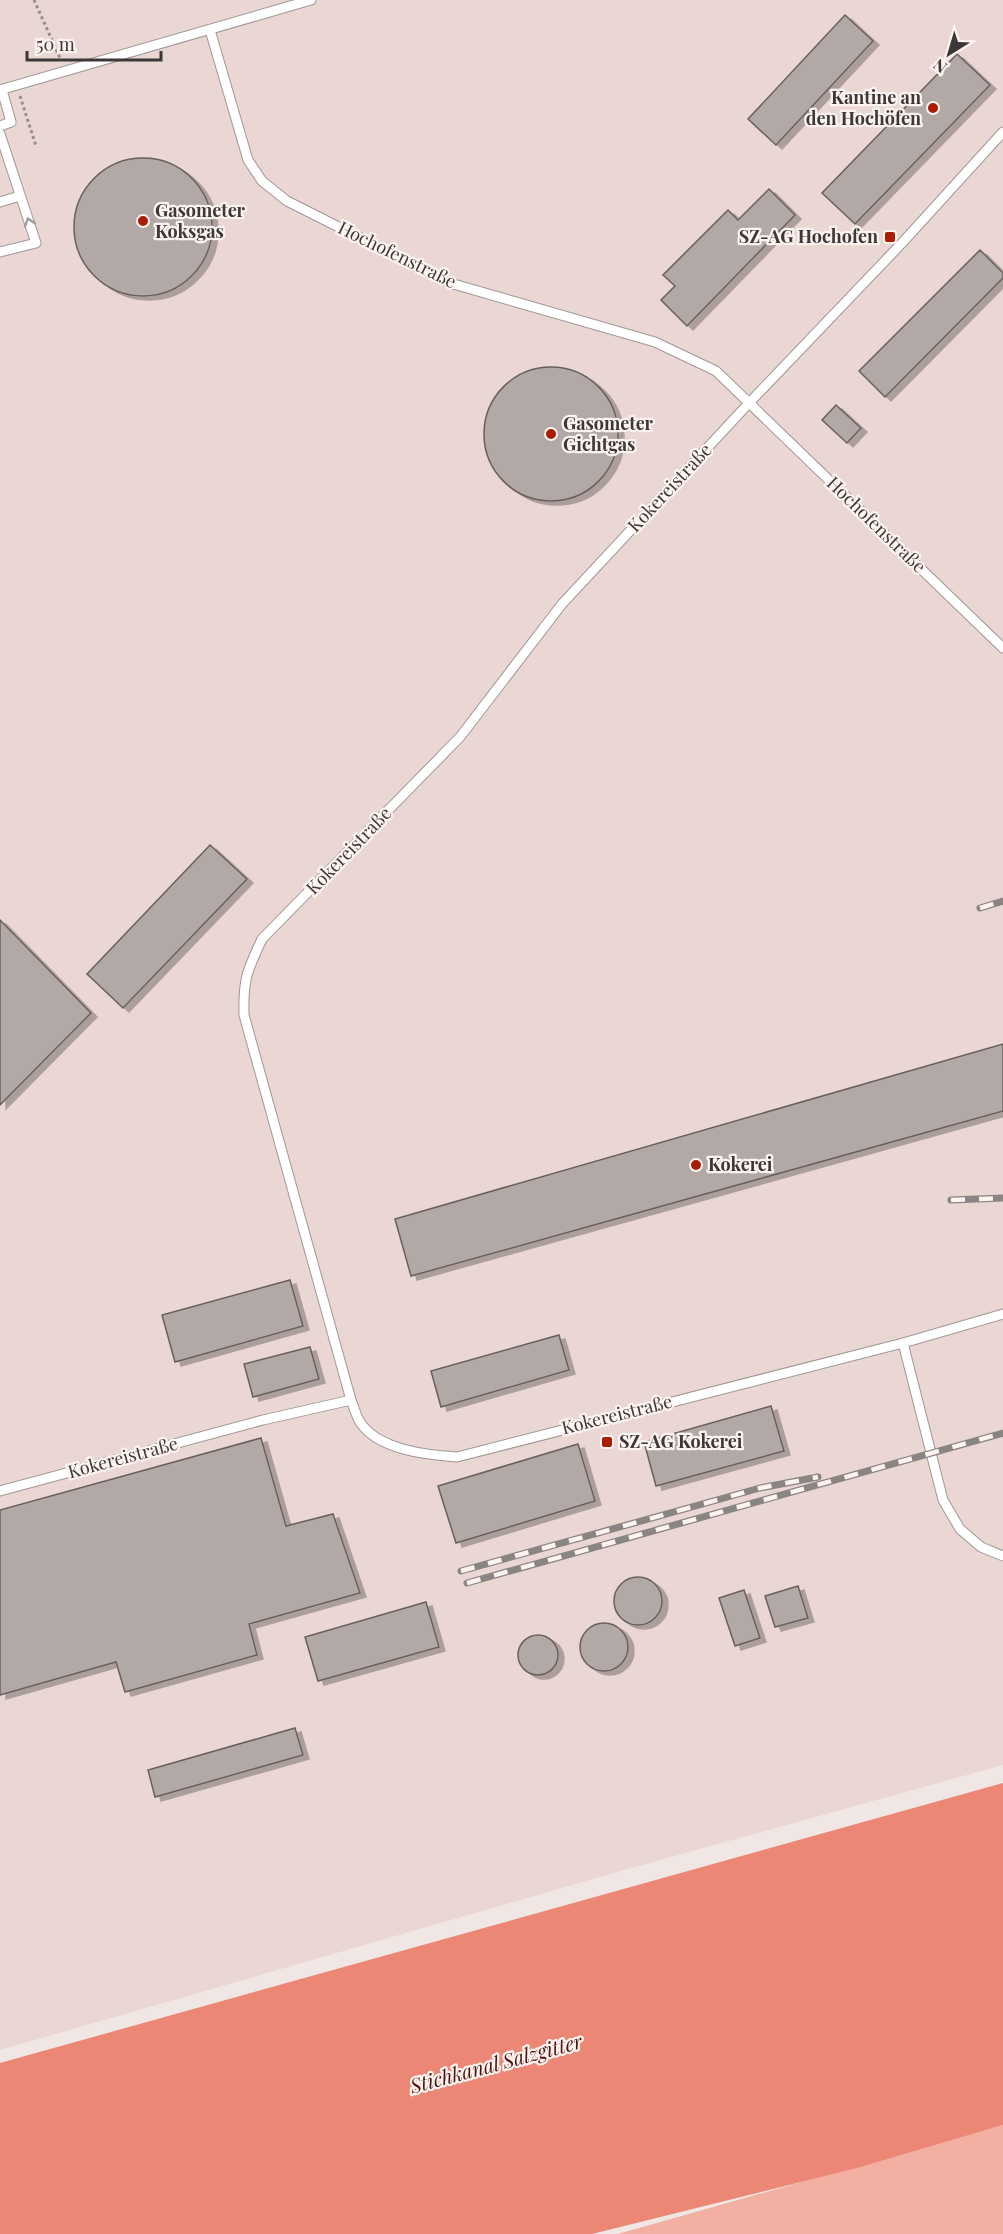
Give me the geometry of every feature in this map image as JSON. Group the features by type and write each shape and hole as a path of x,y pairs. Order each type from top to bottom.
{"lane":[{"path":"0,126 11,122 1,90 311,0"},
{"name":"Hochofenstraße","path":"210,30 248,160 262,181 287,201 450,283 655,342 716,370 1003,648"},
{"path":"750,402 902,243 1003,132"},
{"path":"0,134 5,164 20,196 36,243 0,252"},
{"path":"0,202 20,196"},
{"name":"Kokereistraße","path":"750,402 562,604 460,737 262,939 246,973 243,993 244,1015 351,1400 360,1423 377,1438 421,1455 457,1457 903,1343 1003,1314"},
{"path":"903,1343 943,1500 960,1529 981,1547 1003,1556"},
{"name":"Kokereistraße","path":"0,1491 262,1420 351,1400"}],"shaded area":[{"path":"0,0 1003,0 1003,1765 624,1870 0,2050"},
{"path":"1003,2125 1003,2234 618,2234 861,2167"}],"water":[{"name":"Stichkanal Salzgitter","path":"1003,1783 1003,2125 861,2167 592,2234 0,2234 0,2063"}],"building":[{"path":"845,15 873,41 776,145 748,119"},
{"path":"957,54 990,85 855,224 822,193"},
{"name":"Gasometer Koksgas","path":"143,158 169,164 192,178 206,201 212,227 206,253 192,276 169,290 143,296 117,290 94,276 80,253 74,227 80,201 94,178 117,164"},
{"path":"769,189 795,215 687,326 661,300 675,286 663,275 728,210 738,220"},
{"path":"980,250 1003,273 1003,278 885,397 859,371"},
{"name":"Gasometer Gichtgas","path":"551,367 577,372 599,386 613,408 618,434 613,460 599,482 577,496 551,501 525,496 503,482 489,460 484,434 489,408 503,386 525,372"},
{"path":"836,405 861,428 847,443 822,420"},
{"path":"210,845 247,879 123,1008 87,974"},
{"path":"0,920 91,1013 0,1105"},
{"name":"Kokerei","path":"1003,1044 1003,1111 411,1276 395,1219"},
{"path":"290,1280 303,1326 175,1362 162,1315"},
{"path":"559,1335 569,1370 441,1407 431,1371"},
{"path":"310,1347 319,1379 253,1397 244,1364"},
{"path":"771,1406 784,1451 656,1486 644,1442"},
{"path":"261,1438 286,1526 333,1514 360,1593 249,1624 257,1655 125,1692 116,1662 0,1695 0,1510"},
{"path":"578,1444 595,1501 456,1543 438,1486"},
{"path":"638,1577 655,1584 662,1601 655,1618 638,1625 621,1618 614,1601 621,1584"},
{"path":"798,1586 808,1618 775,1627 765,1596"},
{"path":"744,1590 760,1638 735,1646 719,1598"},
{"path":"426,1602 439,1647 318,1681 305,1637"},
{"path":"604,1623 621,1630 628,1647 621,1664 604,1671 587,1664 580,1647 587,1630"},
{"path":"538,1635 546,1636 552,1641 557,1647 557,1663 552,1669 546,1674 538,1675 530,1674 524,1669 519,1663 518,1655 519,1647 524,1641 530,1636"},
{"path":"295,1728 303,1755 155,1797 148,1770"}],"railway":[{"path":"980,908 1003,901"},
{"path":"951,1200 1003,1198"},
{"path":"467,1583 1003,1433"},
{"path":"461,1571 760,1488 818,1477"}],"place":[{"name":"Kantine an den Hochöfen","path":"933,108"},
{"name":"Gasometer Koksgas","path":"143,221"},
{"name":"SZ-AG Hochofen","path":"890,237"},
{"name":"Gasometer Gichtgas","path":"551,434"},
{"name":"Kokerei","path":"696,1165"},
{"name":"SZ-AG Kokerei","path":"607,1442"}]}
